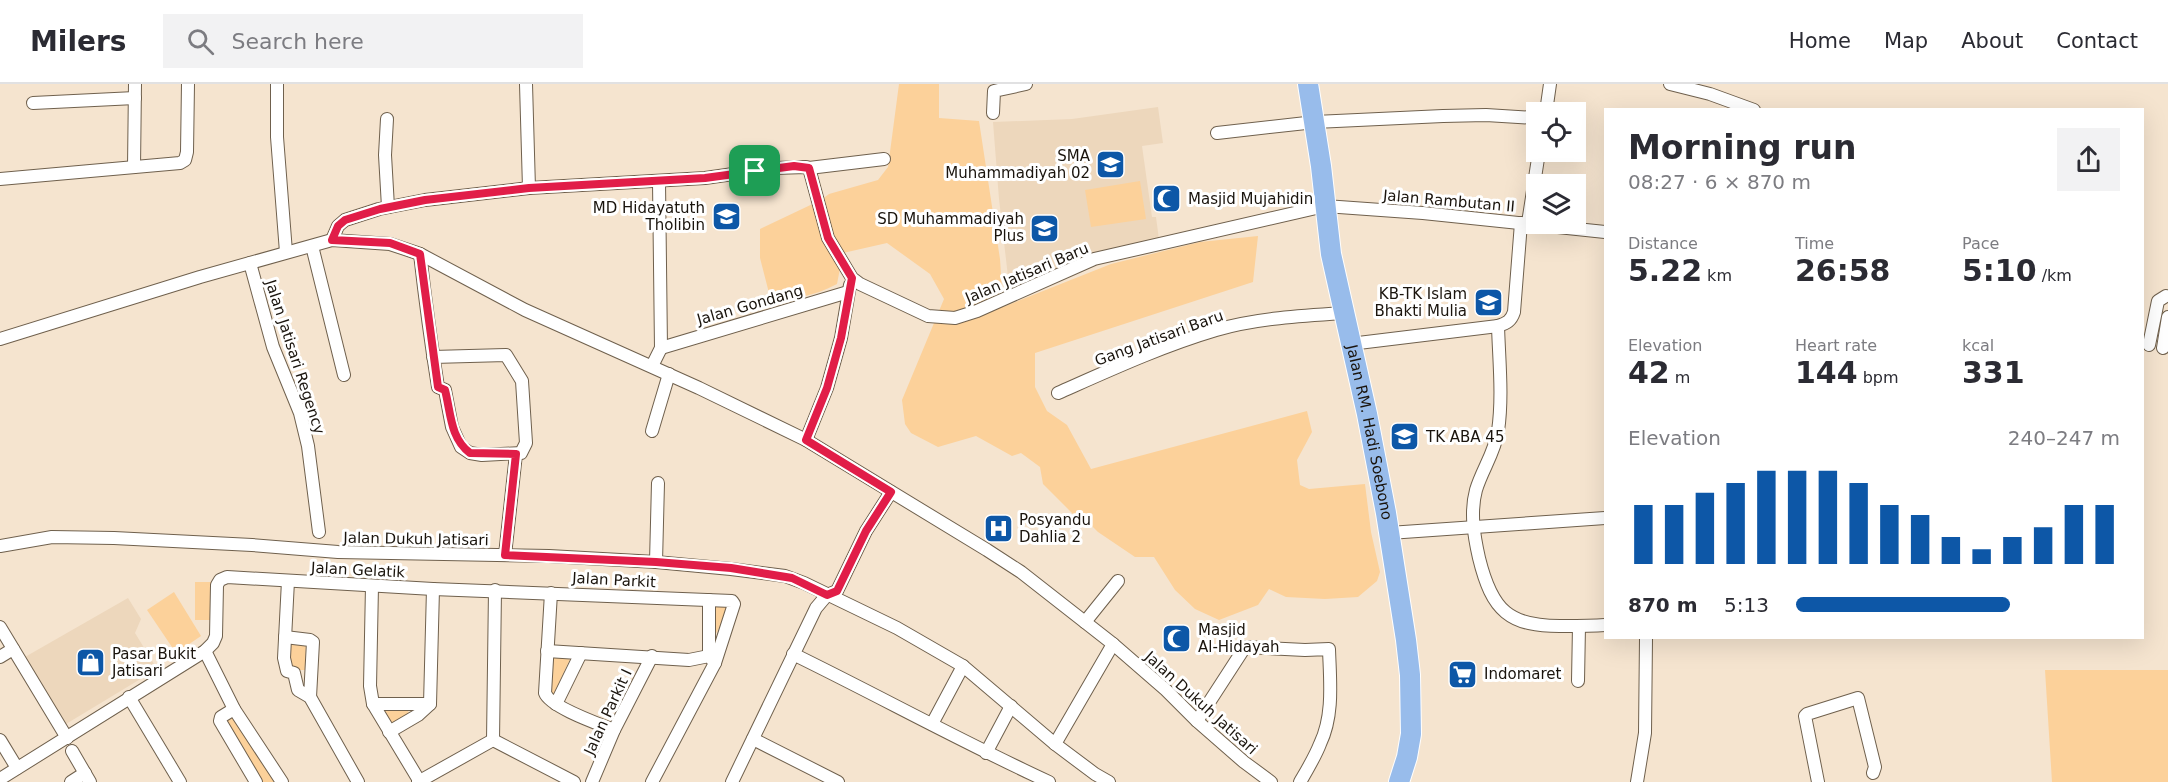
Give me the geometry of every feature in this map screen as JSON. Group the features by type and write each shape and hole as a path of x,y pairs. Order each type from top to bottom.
{"main road":[{"name":"Jalan RM. Hadi Soebono","path":"1308,84 1315,122 1331,254 1367,414 1389,533 1410,675 1411,734 1399,782"}],"street":[{"path":"134,167 135,84"},
{"path":"0,179 175,165 185,160 188,84"},
{"path":"277,84 277,137 286,252"},
{"path":"526,84 529,188"},
{"path":"993,113 994,91 1029,84"},
{"path":"1547,102 1550,84"},
{"path":"1670,84 1710,94 1748,108"},
{"path":"33,103 135,98"},
{"path":"1217,134 1315,122 1465,116 1526,118"},
{"path":"387,119 385,155 388,207"},
{"path":"332,240 341,223 388,207 459,196 529,188 705,178 775,168 803,166 809,168 884,159"},
{"path":"1350,344 1498,326 1512,319 1524,223 1537,162"},
{"path":"806,440 827,388 836,358 852,278 828,238 809,168"},
{"path":"652,366 661,348 659,182"},
{"name":"Jalan Rambutan II","path":"1325,206 1391,210 1604,232"},
{"name":"Jalan Jatisari Baru","path":"852,278 921,313 955,318 977,311 1094,259 1325,206"},
{"name":"Jalan Dukuh Jatisari","path":"0,339 332,240 390,243 420,254 525,310 652,366 806,440 891,492 1021,572 1113,644 1166,690 1197,721 1271,782"},
{"path":"312,246 344,375"},
{"path":"420,254 433,357 438,387 445,390 452,427 461,447 470,453 521,453 526,443 522,381 506,355 433,357"},
{"name":"Jalan Jatisari Regency","path":"250,263 273,347 300,413 308,446 319,532"},
{"name":"Jalan Gondang","path":"661,348 848,292"},
{"path":"2167,295 2158,301 2145,344 2165,349 2168,317"},
{"name":"Gang Jatisari Baru","path":"1058,393 1133,360 1217,330 1274,318 1344,312"},
{"path":"1498,326 1500,413 1498,430 1496,441 1476,490 1473,528 1481,565 1494,600 1507,614 1520,622 1531,625 1604,625"},
{"path":"652,431 669,374"},
{"path":"505,555 516,454"},
{"path":"656,562 658,483"},
{"path":"732,782 816,608 827,595 837,591 866,531 891,492"},
{"path":"1389,533 1604,518"},
{"name":"Jalan Dukuh Jatisari","path":"0,546 52,537 106,538 252,545 338,552 505,555 656,562 731,568 785,576 798,580 897,628 963,666 1093,778 1109,782"},
{"name":"Jalan Gelatik","path":"205,651 216,636 217,585 226,577 433,589 495,590"},
{"path":"288,581 284,658 286,671 294,673 298,690 310,697 358,782"},
{"path":"1085,622 1118,581"},
{"path":"372,586 370,686 373,704 419,782 493,740"},
{"path":"390,732 418,715 430,704 433,589"},
{"path":"493,740 495,590"},
{"name":"Jalan Parkit","path":"495,590 732,602 734,604 712,660"},
{"path":"551,593 546,697 556,704 614,730"},
{"path":"652,782 712,660 709,600"},
{"path":"1578,681 1579,626"},
{"path":"0,627 67,738"},
{"path":"285,637 310,639 314,642 310,697"},
{"path":"1637,782 1645,733 1646,639"},
{"path":"1055,744 1113,644"},
{"path":"1197,721 1245,647 1329,650 1328,716 1321,743 1300,782"},
{"path":"0,657 13,649"},
{"path":"0,779 205,651 234,709 282,782"},
{"path":"547,651 712,660"},
{"path":"556,704 581,653"},
{"path":"794,654 986,753 1049,782"},
{"name":"Jalan Parkit I","path":"592,782 614,730 652,656"},
{"path":"932,724 963,666"},
{"path":"129,697 180,782"},
{"path":"1818,782 1805,716 1858,698 1875,767 1873,773"},
{"path":"373,704 430,704"},
{"path":"986,753 1011,706"},
{"path":"234,709 221,717 220,721 256,782"},
{"path":"753,739 838,782"},
{"path":"0,740 17,768"},
{"path":"493,740 574,782"},
{"path":"71,782 88,778 72,751"}],"shaded area":[{"path":"899,84 939,84 939,118 979,121 1000,259 1003,307 1111,264 1200,242 1258,236 1253,282 1035,353 1035,387 1047,411 1067,425 1091,469 1307,411 1312,432 1297,460 1300,485 1309,489 1365,484 1371,532 1380,572 1377,581 1358,597 1325,599 1286,597 1269,589 1258,605 1219,620 1195,609 1175,590 1154,557 1135,557 1098,532 1085,519 1073,514 1043,484 1040,467 1021,453 1012,456 976,436 938,447 911,433 905,424 902,400 944,299 930,274 887,243 843,253 837,284 819,292 761,309 769,293 760,258 760,229 829,194 878,180 888,167"},
{"path":"1158,107 1163,143 1142,146 1152,217 1156,217 1160,247 1091,257 1010,294 993,122 1072,119"},
{"path":"1140,181 1146,219 1091,227 1085,190"},
{"path":"195,582 213,582 213,620 195,620"},
{"path":"174,592 201,636 176,653 147,610"},
{"name":"Pasar Bukit Jatisari","path":"128,598 141,619 135,633 157,669 66,724 25,657"},
{"path":"711,602 733,603 713,639"},
{"path":"291,641 306,641 305,670 290,670"},
{"path":"549,655 571,657 553,696 549,695"},
{"path":"2045,670 2168,670 2168,782 2052,782"},
{"path":"405,705 409,713 388,726 380,709"},
{"path":"234,713 274,782 257,782 221,720"}],"place":[{"name":"SMA Muhammadiyah 02","path":"1111,165"},
{"name":"Masjid Mujahidin","path":"1167,199"},
{"name":"MD Hidayatuth Tholibin","path":"726,217"},
{"name":"SD Muhammadiyah Plus","path":"1045,228"},
{"name":"KB-TK Islam Bhakti Mulia","path":"1488,303"},
{"name":"TK ABA 45","path":"1405,437"},
{"name":"Posyandu Dahlia 2","path":"998,529"},
{"name":"Masjid Al-Hidayah","path":"1177,639"},
{"name":"Pasar Bukit Jatisari","path":"91,663"},
{"name":"Indomaret","path":"1463,674"}],"route":[{"path":"794,166 809,168 828,238 852,278 841,338 827,388 806,440 891,492 866,531 837,591 827,595 785,576 731,568 505,555 516,454 470,453 461,447 458,441 452,427 445,390 438,387 420,254 390,243 332,240 336,230 345,220 370,211 425,200 529,188 659,182 755,171 794,166"}]}
